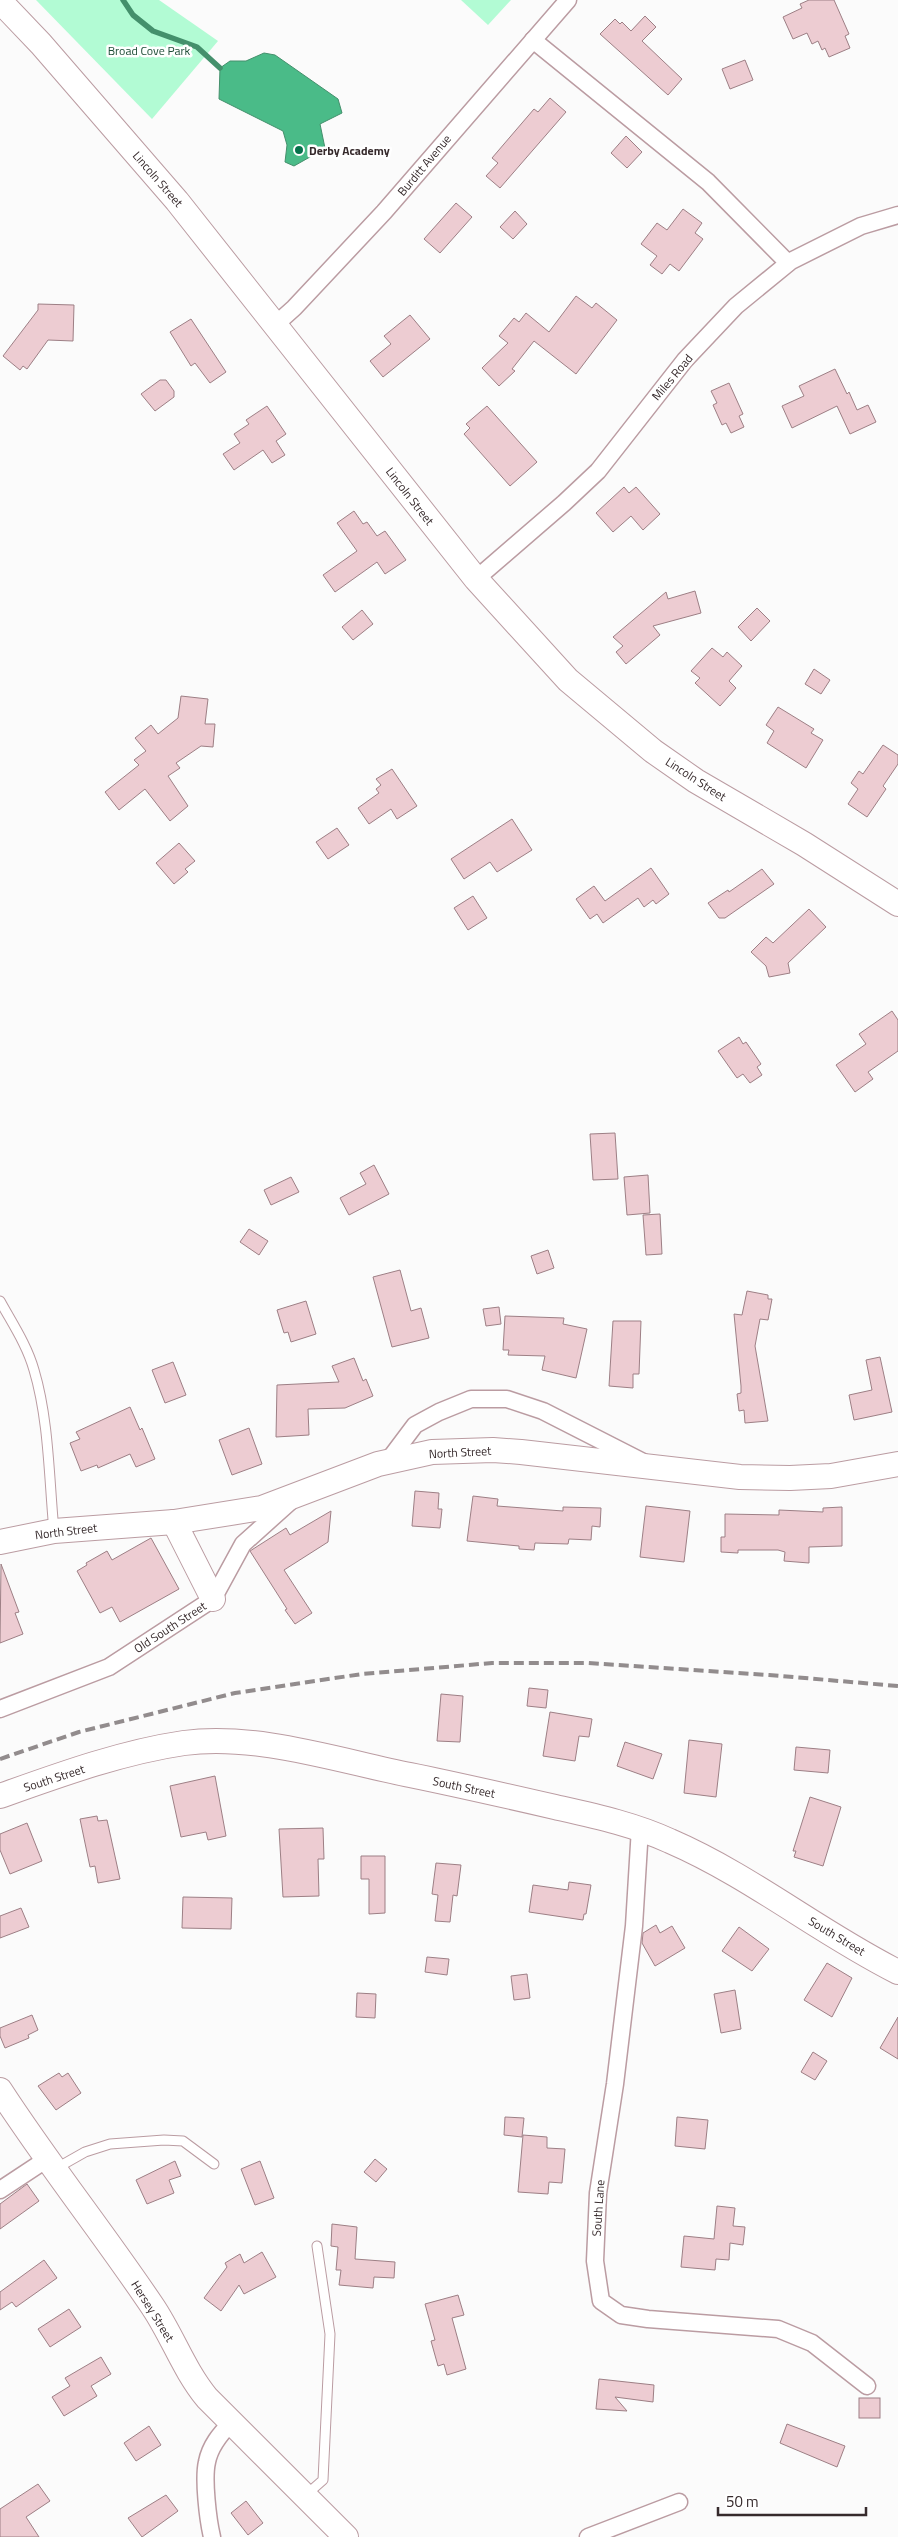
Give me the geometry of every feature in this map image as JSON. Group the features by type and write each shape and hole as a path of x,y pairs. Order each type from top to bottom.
{"main road":[{"name":"Lincoln Street","path":"0,1 41,44 177,201 476,579 568,680 653,751 696,781 804,844 898,904"},
{"name":"North Street","path":"0,1542 54,1531 174,1522 262,1508 388,1461 432,1452 493,1450 740,1477 790,1478 831,1476 898,1464"},
{"path":"174,1522 213,1599"},
{"name":"South Street","path":"0,1796 142,1752 185,1743 222,1741 270,1746 322,1756 489,1792 640,1828 672,1841 756,1886 898,1972"},
{"name":"Hersey Street","path":"0,2090 51,2164 108,2240 153,2308 193,2382 304,2497 346,2537"}],"street":[{"name":"Burditt Avenue","path":"275,325 384,212 568,0"},
{"path":"533,40 708,182 788,263"},
{"name":"Miles Road","path":"476,579 598,471 685,360 736,306 788,263 860,226 898,215"},
{"path":"388,1461 415,1425 439,1412 471,1399 507,1399 543,1411 650,1466"},
{"name":"Old South Street","path":"0,1708 109,1667 213,1599 243,1544 300,1493"},
{"name":"South Lane","path":"640,1828 634,1926 615,2084 598,2192 595,2261 601,2301 621,2315 648,2319 778,2328 812,2343 867,2386"},
{"path":"0,2190 51,2164"},
{"path":"212,2537 208,2520 206,2463 218,2436 231,2423"},
{"path":"588,2537 678,2502"}],"lane":[{"path":"0,1301 25,1346 34,1370 41,1401 54,1531"},
{"path":"51,2164 110,2144 164,2140 183,2141 214,2164"},
{"path":"304,2497 323,2480 324,2464 330,2334 317,2246"}],"green space":[{"name":"Broad Cove Park","path":"36,0 159,0 218,41 152,119"},
{"path":"461,0 511,0 488,25"}],"shaded area":[{"path":"264,53 275,55 338,99 342,113 320,124 326,153 317,153 294,166 285,162 287,145 283,131 219,99 220,68 230,61 246,61"}],"building":[{"path":"809,0 834,0 849,34 845,36 850,48 829,57 825,48 822,50 818,41 812,44 807,33 793,39 783,17 802,8 800,4"},
{"path":"645,16 656,27 642,41 682,79 668,95 600,34 615,19 620,24 622,22 631,31"},
{"path":"745,60 753,80 730,89 722,69"},
{"path":"550,98 566,112 500,188 486,176 498,163 492,158 534,109 538,112"},
{"path":"626,136 642,152 627,168 611,153"},
{"path":"456,203 472,217 440,253 424,239"},
{"path":"683,209 702,223 695,233 703,239 679,271 670,264 662,274 650,265 657,256 641,244 657,223 667,230"},
{"path":"515,211 527,224 513,239 500,227"},
{"path":"576,296 592,308 596,303 617,320 576,374 534,341 512,369 515,371 499,386 482,368 508,343 499,336 514,318 519,322 526,313 549,332"},
{"path":"38,304 74,305 73,341 48,340 27,369 23,366 20,370 3,356 38,310"},
{"path":"410,315 430,339 383,377 370,361 391,344 384,336"},
{"path":"191,319 226,372 210,383 195,363 191,366 170,332"},
{"path":"835,369 857,410 868,405 876,422 850,434 837,406 792,428 782,406 804,396 799,386"},
{"path":"160,380 166,380 174,391 174,397 155,411 141,394"},
{"path":"729,383 743,414 739,416 744,427 731,433 726,423 722,425 713,405 717,403 711,391"},
{"path":"267,406 286,434 276,441 285,455 272,463 263,450 234,470 223,454 240,443 234,434 249,424 246,420"},
{"path":"487,406 537,462 510,486 464,434 470,428 466,424"},
{"path":"624,487 629,493 636,487 660,514 643,530 631,516 613,532 596,513"},
{"path":"354,511 363,524 367,522 377,536 385,531 406,560 385,574 377,562 335,592 323,575 357,551 337,523"},
{"path":"695,591 701,613 653,626 660,635 626,664 616,652 623,646 613,637 666,592 668,599"},
{"path":"757,608 770,621 751,641 738,627"},
{"path":"362,610 373,624 353,640 342,627"},
{"path":"712,648 723,657 727,652 742,666 729,681 736,688 720,706 695,683 700,678 691,671"},
{"path":"814,669 830,680 821,694 805,684"},
{"path":"181,696 208,699 205,724 215,724 213,747 201,746 176,763 180,768 168,776 188,806 170,821 145,789 119,810 105,792 139,765 134,760 146,751 135,738 151,725 158,734 178,718"},
{"path":"778,707 814,729 811,733 823,740 806,768 767,743 774,731 766,725"},
{"path":"883,745 898,755 898,764 883,786 886,789 867,817 848,804 858,789 851,783 859,771 863,774"},
{"path":"392,769 417,806 397,819 391,809 369,824 358,808 379,793 376,789 381,785 376,779"},
{"path":"512,819 532,850 497,872 490,862 464,879 451,859"},
{"path":"337,828 349,845 328,859 316,842"},
{"path":"179,843 195,861 185,869 188,872 174,884 156,863"},
{"path":"651,868 669,894 656,904 653,900 644,907 638,898 603,923 597,914 590,919 576,899 594,886 605,901"},
{"path":"762,869 774,884 725,918 719,918 708,903 728,890 729,892"},
{"path":"473,896 487,918 468,930 454,908"},
{"path":"809,909 826,927 788,963 790,973 769,977 766,966 751,952 766,937 773,943"},
{"path":"892,1011 898,1020 898,1051 868,1072 873,1079 855,1092 836,1065 866,1044 859,1034"},
{"path":"739,1037 743,1044 746,1042 761,1064 757,1067 762,1075 750,1083 743,1074 737,1078 718,1051"},
{"path":"615,1133 618,1179 593,1180 590,1134"},
{"path":"374,1165 389,1194 349,1215 340,1198 366,1184 360,1173"},
{"path":"648,1175 650,1213 627,1215 624,1177"},
{"path":"291,1177 299,1192 271,1205 264,1190"},
{"path":"660,1214 662,1254 646,1255 643,1215"},
{"path":"249,1229 268,1241 259,1255 240,1242"},
{"path":"548,1250 554,1268 537,1274 531,1256"},
{"path":"400,1270 411,1311 421,1308 429,1338 392,1347 373,1277"},
{"path":"747,1291 768,1295 768,1299 772,1299 768,1320 760,1319 755,1346 768,1421 745,1423 744,1410 739,1411 737,1394 741,1393 741,1386 734,1314 742,1315"},
{"path":"306,1301 316,1334 291,1342 288,1332 284,1333 277,1310"},
{"path":"499,1307 501,1324 486,1326 483,1309"},
{"path":"505,1316 564,1318 563,1324 587,1329 576,1378 542,1370 545,1356 508,1355 509,1350 503,1350"},
{"path":"613,1321 641,1321 639,1374 633,1374 633,1388 609,1386"},
{"path":"880,1357 892,1412 854,1420 849,1395 872,1390 866,1360"},
{"path":"354,1358 363,1381 366,1379 373,1396 345,1408 308,1409 309,1435 276,1437 277,1385 339,1382 332,1366"},
{"path":"173,1362 186,1395 165,1403 152,1370"},
{"path":"130,1407 140,1430 142,1428 155,1459 136,1467 130,1454 98,1468 97,1465 81,1471 70,1443 80,1439 76,1432"},
{"path":"249,1428 262,1464 232,1475 219,1440"},
{"path":"415,1491 439,1493 438,1509 442,1509 440,1528 412,1526"},
{"path":"473,1496 498,1499 497,1506 563,1511 563,1507 601,1508 600,1527 592,1526 591,1540 569,1539 568,1544 535,1543 534,1550 519,1549 519,1546 467,1541"},
{"path":"646,1506 690,1511 684,1562 640,1557"},
{"path":"842,1507 842,1546 809,1547 809,1563 784,1561 785,1552 778,1550 738,1550 738,1553 721,1552 721,1537 725,1537 725,1514 779,1515 779,1510 823,1512 823,1508"},
{"path":"331,1511 328,1542 284,1570 312,1613 295,1624 250,1551 286,1528 290,1535"},
{"path":"151,1538 179,1589 120,1622 112,1607 100,1613 77,1571 87,1565 86,1563 107,1551 112,1560"},
{"path":"1,1564 19,1612 15,1613 23,1634 0,1643"},
{"path":"529,1688 548,1690 546,1708 527,1706"},
{"path":"441,1694 463,1696 460,1742 437,1741"},
{"path":"550,1712 592,1719 589,1737 579,1736 575,1761 543,1756"},
{"path":"689,1740 722,1744 716,1797 684,1793"},
{"path":"625,1742 662,1754 653,1779 617,1766"},
{"path":"796,1747 830,1750 828,1773 794,1770"},
{"path":"215,1776 226,1836 208,1840 206,1832 181,1837 170,1786"},
{"path":"810,1797 841,1807 823,1866 794,1857 796,1851 793,1851"},
{"path":"97,1816 98,1821 107,1820 120,1879 98,1883 95,1866 90,1867 80,1819"},
{"path":"27,1823 42,1861 10,1874 0,1850 0,1834"},
{"path":"323,1828 324,1859 318,1859 319,1896 283,1897 279,1829"},
{"path":"361,1856 385,1856 385,1913 369,1914 369,1879 361,1879"},
{"path":"436,1863 461,1865 457,1896 453,1895 450,1922 435,1921 438,1895 432,1894"},
{"path":"569,1882 591,1885 586,1914 584,1914 583,1920 529,1912 533,1885 568,1890"},
{"path":"183,1897 232,1898 231,1929 182,1928"},
{"path":"21,1908 29,1927 0,1938 0,1916"},
{"path":"656,1925 660,1933 672,1926 685,1948 655,1966 642,1943 643,1933"},
{"path":"739,1927 769,1949 752,1971 722,1951"},
{"path":"427,1957 449,1959 447,1975 425,1972"},
{"path":"827,1963 852,1978 832,2017 804,2000"},
{"path":"527,1974 530,1998 514,2000 511,1976"},
{"path":"735,1990 741,2029 721,2033 714,1994"},
{"path":"357,1993 376,1994 375,2018 356,2017"},
{"path":"32,2015 38,2030 28,2035 29,2038 5,2048 0,2036 0,2028"},
{"path":"898,2017 898,2059 880,2048"},
{"path":"813,2052 827,2061 815,2080 801,2072"},
{"path":"59,2073 62,2077 68,2073 81,2093 56,2110 38,2086"},
{"path":"505,2117 524,2118 522,2137 504,2135"},
{"path":"677,2117 708,2120 705,2149 675,2146"},
{"path":"523,2135 547,2137 547,2148 565,2149 562,2183 549,2182 548,2194 518,2192"},
{"path":"375,2159 387,2169 376,2182 364,2172"},
{"path":"175,2161 181,2176 169,2180 174,2193 147,2204 136,2180"},
{"path":"260,2161 274,2198 255,2205 241,2169"},
{"path":"27,2184 39,2201 0,2229 0,2204"},
{"path":"717,2206 735,2208 733,2226 745,2227 743,2245 730,2243 729,2260 716,2259 715,2270 681,2267 684,2236 714,2239"},
{"path":"332,2224 357,2227 355,2259 395,2262 394,2278 374,2277 373,2288 339,2285 341,2270 336,2270 338,2247 331,2246"},
{"path":"262,2252 276,2277 244,2294 239,2285 221,2311 204,2298 227,2267 225,2263 240,2254 244,2263"},
{"path":"44,2260 57,2278 16,2307 12,2302 0,2310 0,2292"},
{"path":"458,2295 464,2315 452,2318 466,2369 447,2375 444,2364 438,2366 431,2341 435,2340 425,2304"},
{"path":"69,2309 81,2327 50,2347 38,2329"},
{"path":"101,2357 111,2374 91,2386 97,2396 64,2416 52,2397 70,2386 65,2378"},
{"path":"599,2379 654,2385 653,2402 615,2397 627,2411 596,2409"},
{"path":"859,2398 880,2398 880,2418 859,2418"},
{"path":"787,2424 845,2446 837,2467 780,2443"},
{"path":"149,2426 161,2445 136,2461 124,2443"},
{"path":"38,2484 50,2501 26,2517 39,2537 0,2537 0,2509"},
{"path":"166,2495 178,2511 142,2537 128,2518"},
{"path":"246,2501 263,2523 248,2535 231,2513"}],"waterway":[{"path":"123,0 133,15 153,31 197,47 220,68"}],"railway":[{"path":"0,1759 79,1732 235,1693 362,1674 492,1663 588,1663 898,1686"}],"place":[{"name":"Derby Academy","path":"299,150"}]}
